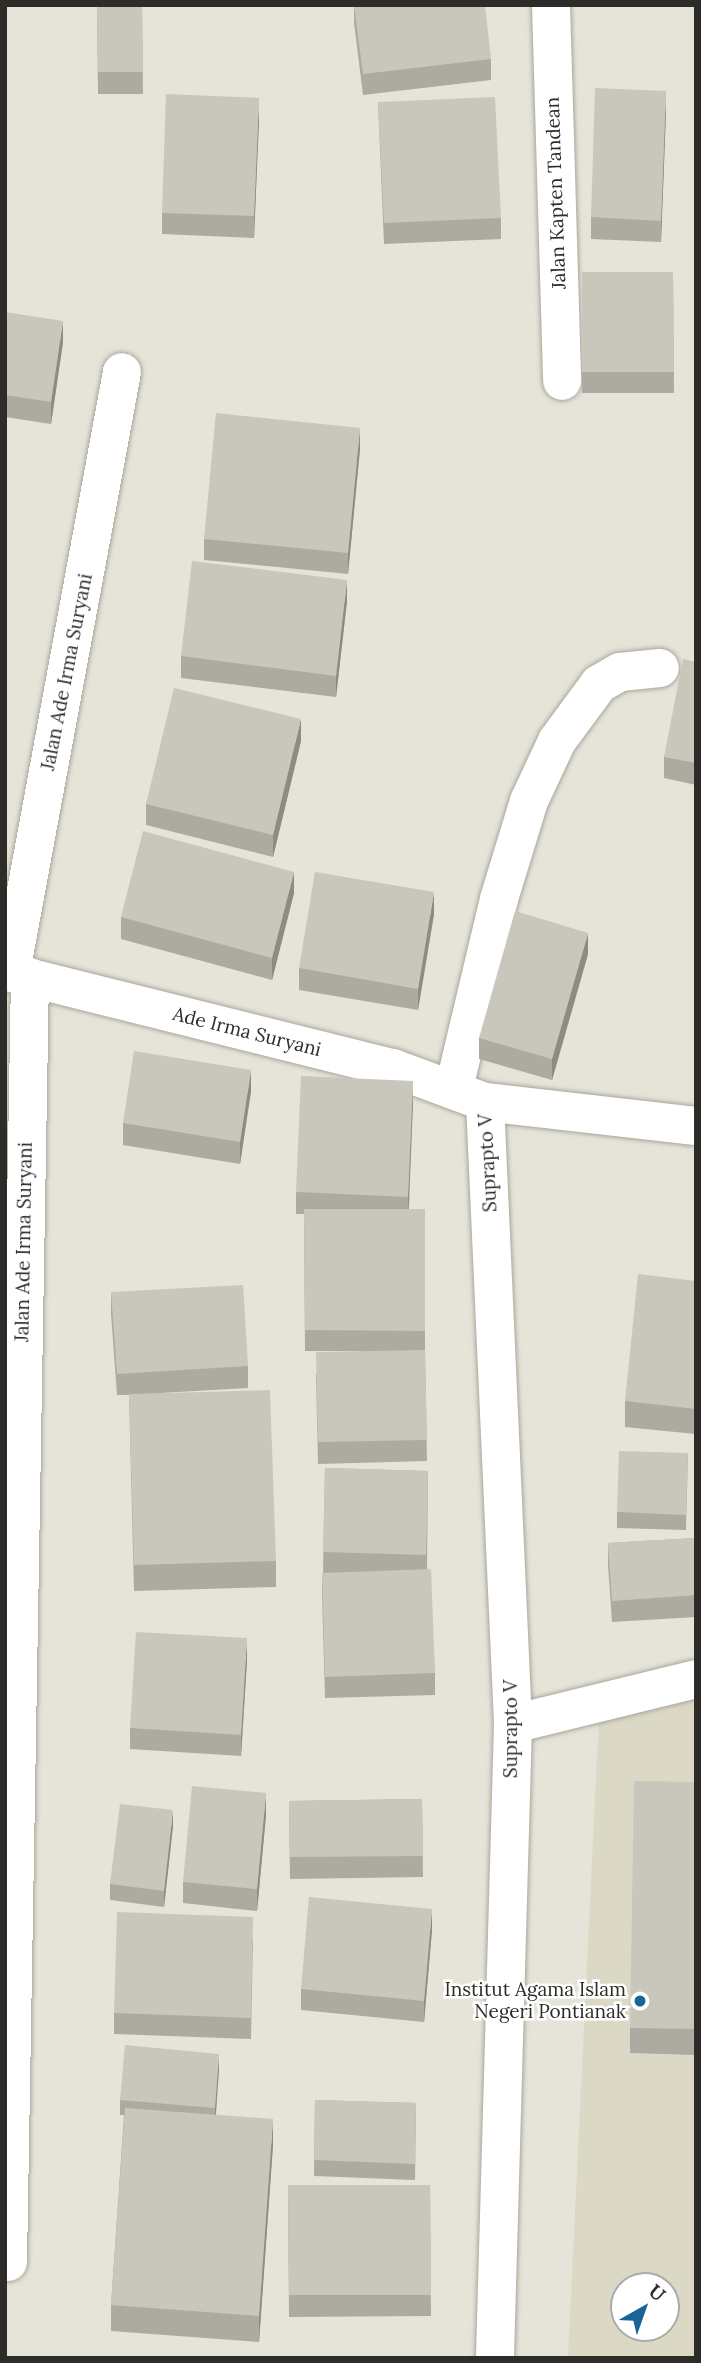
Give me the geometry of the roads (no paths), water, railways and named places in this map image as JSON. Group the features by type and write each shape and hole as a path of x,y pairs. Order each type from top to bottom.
{"street":[{"name":"Jalan Kapten Tandean","path":"551,5 562,381"},
{"name":"Jalan Ade Irma Suryani","path":"8,2262 15,974 122,372"},
{"name":"Suprapto V","path":"495,2358 513,1724 470,1095 499,899 529,801 557,740 599,684 620,672 660,668"},
{"name":"Ade Irma Suryani","path":"15,974 393,1068 470,1095 696,1126"},
{"path":"513,1724 696,1679"}],"place":[{"name":"Institut Agama Islam Negeri Pontianak","path":"640,2001"}]}
